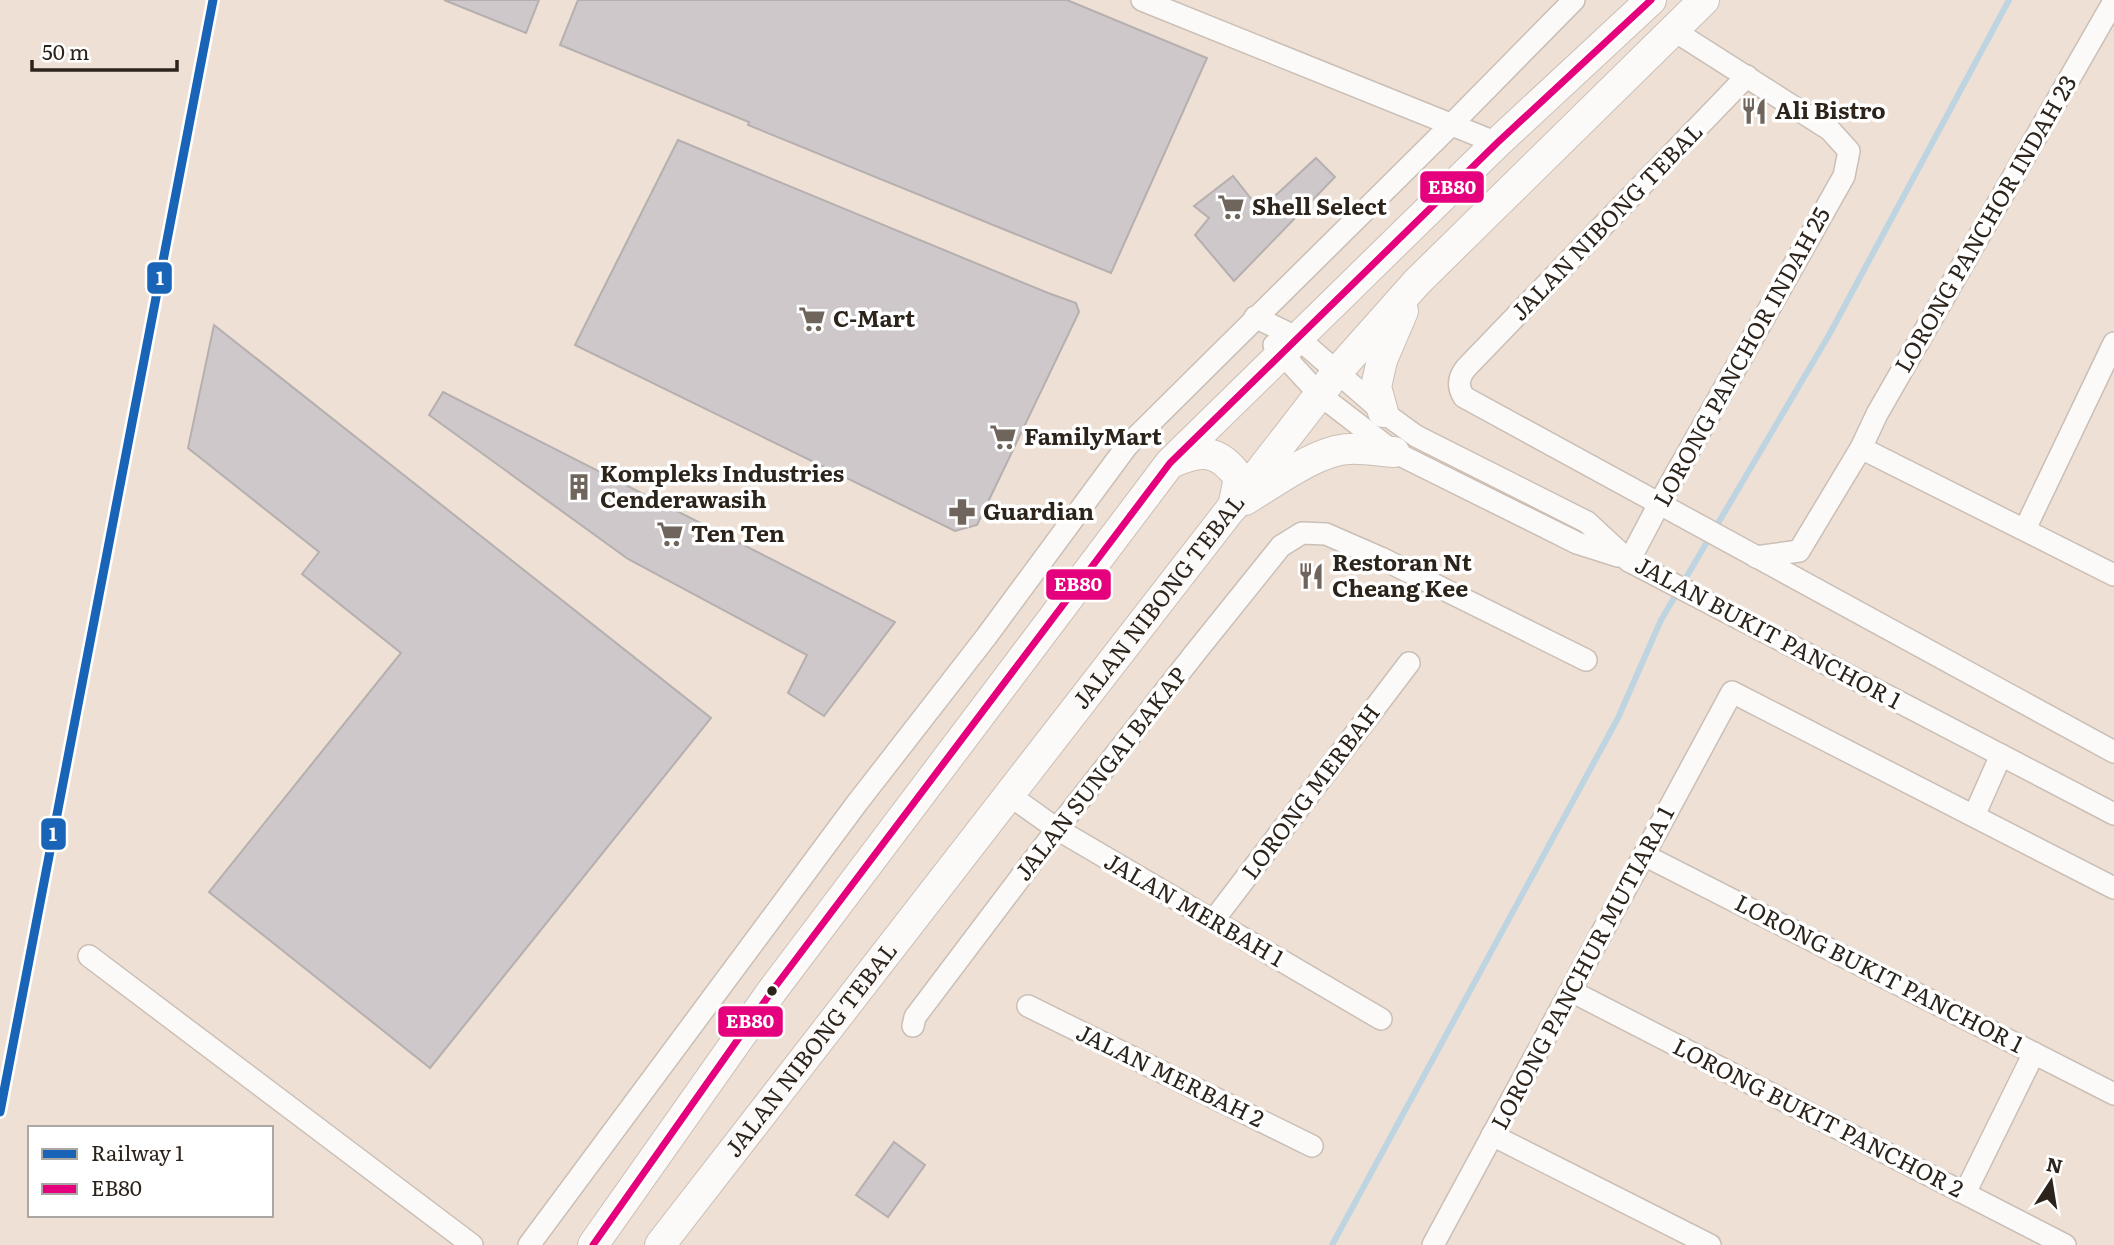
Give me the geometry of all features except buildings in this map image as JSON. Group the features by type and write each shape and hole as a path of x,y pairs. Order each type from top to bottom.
{"highway":[{"path":"593,1245 775,987 1170,463 1497,143 1651,0"},
{"name":"JALAN NIBONG TEBAL","path":"660,1245 1328,384 1417,282 1704,0"},
{"path":"1383,412 1376,387 1381,360 1417,282"},
{"path":"1233,507 1313,459 1330,452 1348,449 1394,452"},
{"path":"1170,463 1188,455 1205,453 1219,457 1239,478 1233,507"}],"street":[{"path":"1142,0 1497,143"},
{"path":"529,1245 857,803 986,637 1127,446 1574,0"},
{"name":"LORONG PANCHOR INDAH 23","path":"1756,557 1799,551 1861,448 1877,414 2114,1"},
{"path":"1673,30 1747,76"},
{"name":"LORONG PANCHOR INDAH 25","path":"1630,561 1667,509 1844,176 1849,151 1830,130 1747,76"},
{"name":"JALAN NIBONG TEBAL","path":"1667,509 1464,397 1459,380 1466,368 1747,76"},
{"name":"JALAN BUKIT PANCHOR 1","path":"1255,317 1328,384 1383,412 1416,436 1587,522 1630,561 2114,814"},
{"path":"2025,529 2114,343"},
{"path":"1328,384 1394,452 1577,543 1630,561"},
{"path":"1861,448 2114,575"},
{"path":"1667,509 2114,752"},
{"name":"JALAN SUNGAI BAKAP","path":"913,1026 915,1017 1057,829 1281,546 1302,533 1326,534 1381,558 1586,660"},
{"name":"LORONG MERBAH","path":"1213,921 1409,663"},
{"name":"LORONG PANCHUR MUTIARA 1","path":"1433,1245 1732,692 1974,816"},
{"path":"2001,755 1974,816 2114,888"},
{"name":"JALAN MERBAH 1","path":"1009,795 1057,829 1381,1019"},
{"name":"LORONG BUKIT PANCHOR 1","path":"1644,855 2114,1094"},
{"path":"89,956 472,1245"},
{"name":"LORONG BUKIT PANCHOR 2","path":"1571,990 2066,1245"},
{"name":"JALAN MERBAH 2","path":"1028,1006 1312,1146"},
{"path":"1965,1193 2034,1053"},
{"path":"1492,1135 1710,1245"}],"waterway":[{"path":"1332,1245 1618,718 1661,620 1829,335 2009,0"}],"rail line":[{"name":"1","path":"0,1112 213,0"}],"transit line":[{"name":"EB80","path":"593,1245 772,991 1170,463 1497,143 1651,0"}],"place":[{"name":"Ali Bistro","path":"1754,111"},
{"name":"Shell Select","path":"1231,207"},
{"name":"C-Mart","path":"812,319"},
{"name":"FamilyMart","path":"1003,437"},
{"name":"Kompleks Industries Cenderawasih","path":"579,487"},
{"name":"Guardian","path":"962,512"},
{"name":"Ten Ten","path":"670,534"},
{"name":"Restoran Nt Cheang Kee","path":"1311,576"}]}
